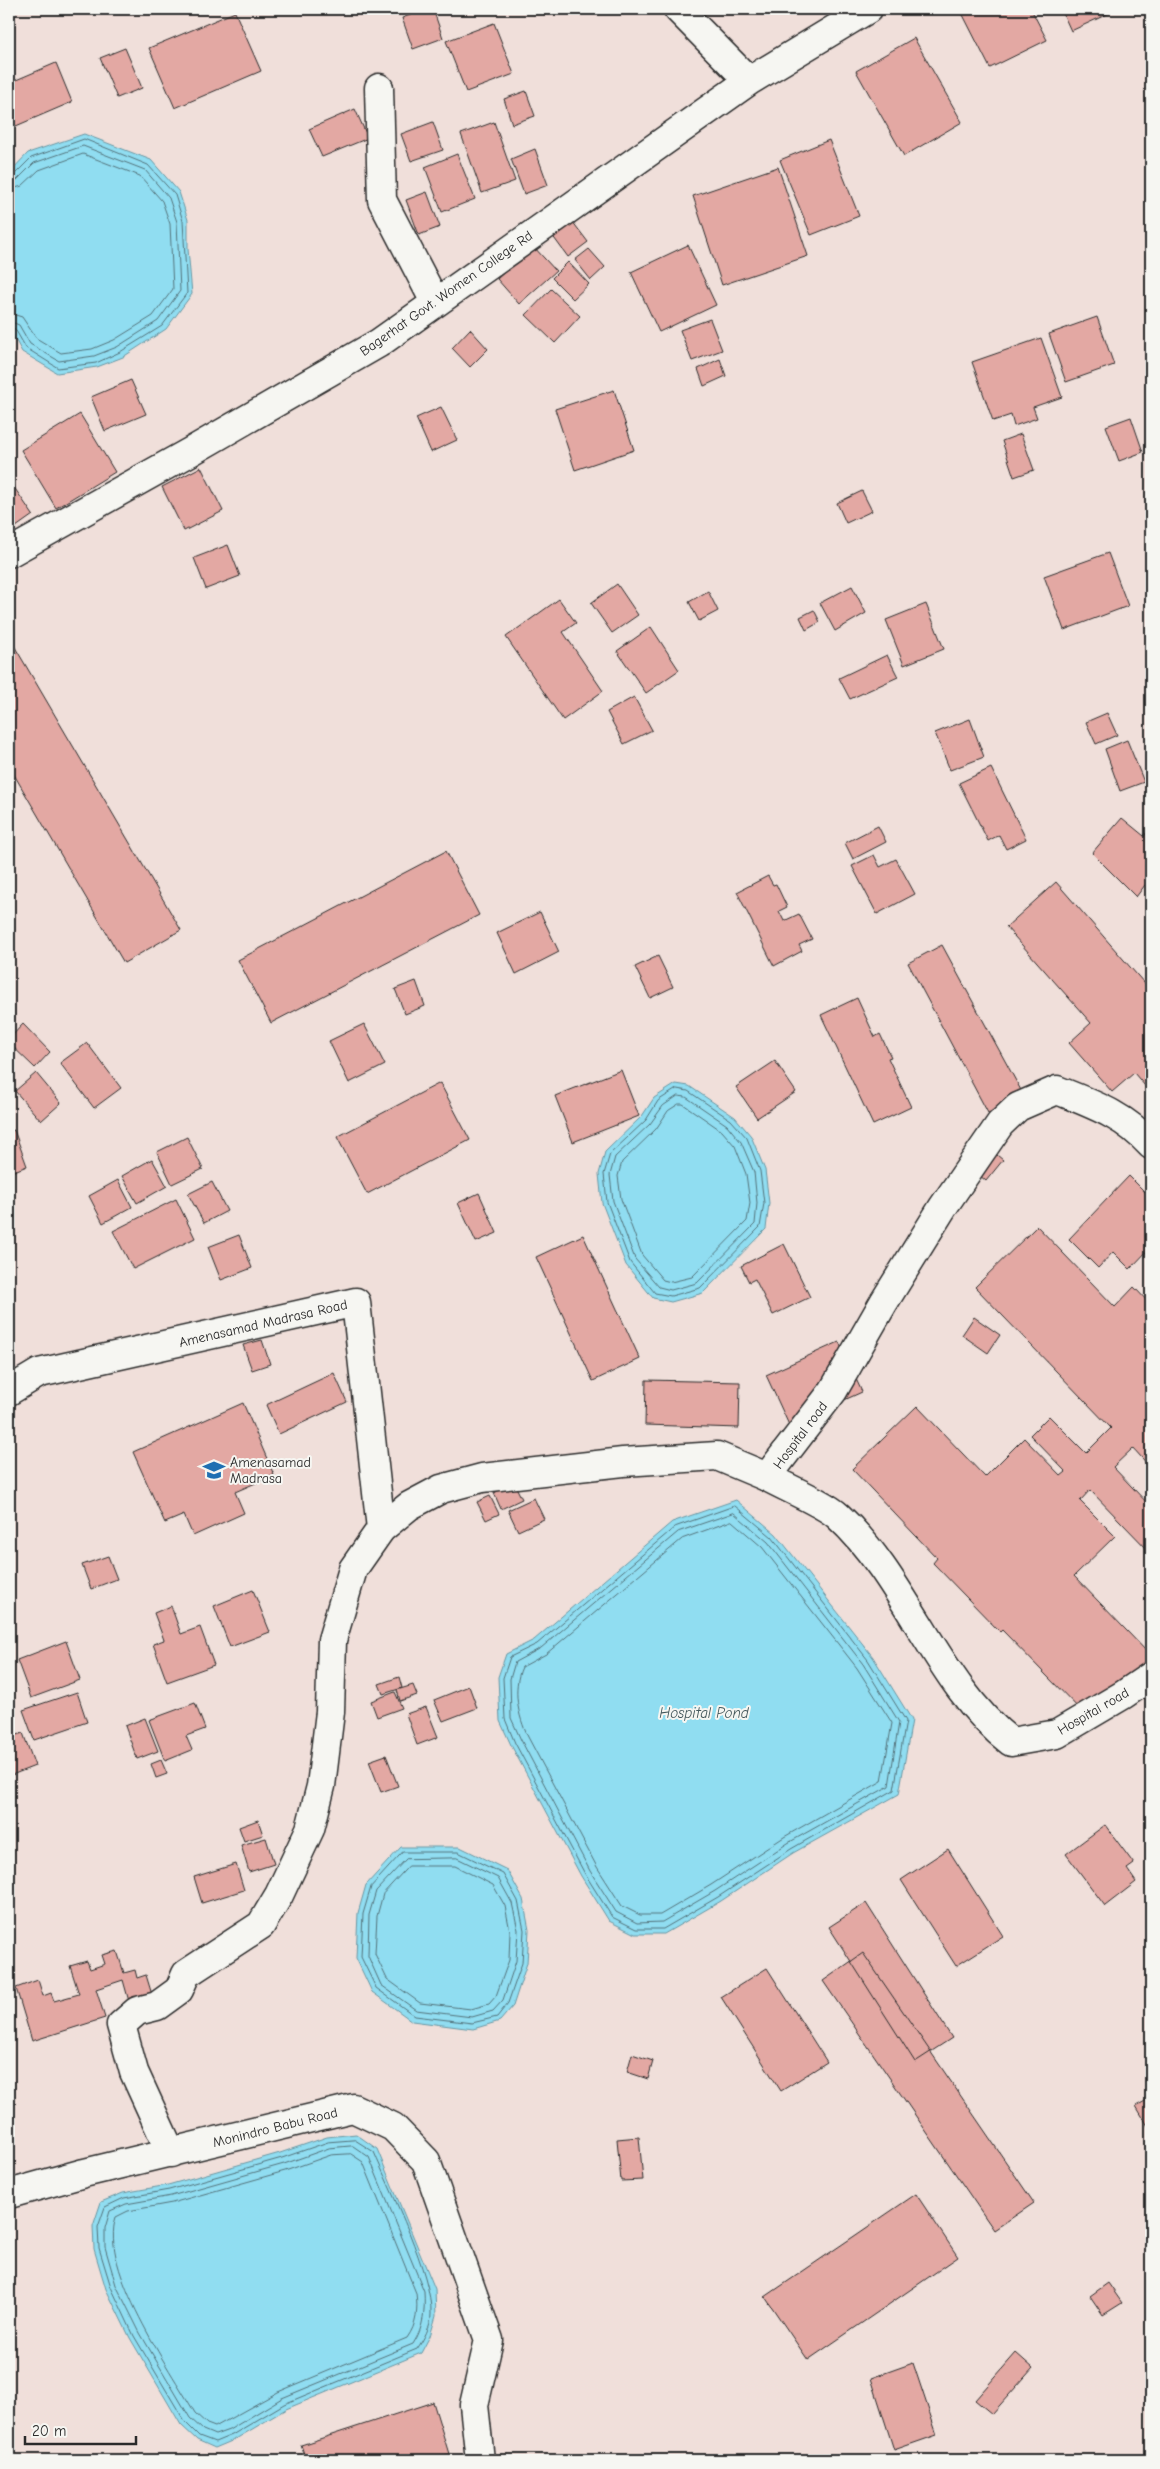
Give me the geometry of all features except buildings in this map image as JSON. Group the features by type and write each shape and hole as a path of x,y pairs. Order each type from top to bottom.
{"street":[{"path":"678,9 749,81"},
{"name":"Bagerhat Govt. Women College Rd","path":"9,553 190,452 379,343 749,81 868,9"},
{"path":"380,88 382,200 435,302"},
{"name":"Hospital road","path":"1151,1145 1136,1128 1117,1115 1057,1090 1018,1107 1000,1124 948,1199 884,1302 833,1391 767,1477 836,1514 872,1552 955,1680 996,1731 1011,1742 1057,1734 1151,1676"},
{"name":"Amenasamad Madrasa Road","path":"9,1391 39,1373 356,1302 381,1529"},
{"path":"171,2153 134,2072 121,2025 137,2011 157,2006 180,1990 186,1974 261,1925 279,1895 310,1829 321,1786 330,1712 332,1640 353,1570 381,1529 409,1506 441,1489 482,1478 624,1462 717,1456 767,1477"},
{"name":"Monindro Babu Road","path":"9,2194 353,2108 393,2127 426,2161 489,2340 474,2405 480,2460"}],"water":[{"path":"84,134 151,160 179,192 188,220 188,249 192,294 166,329 123,357 97,367 57,373 22,352 9,328 9,173 28,153"},
{"path":"676,1084 689,1086 735,1117 751,1136 765,1170 769,1203 766,1229 703,1293 671,1302 653,1298 626,1265 602,1203 599,1174 605,1152 642,1116 654,1098"},
{"name":"Hospital Pond","path":"736,1500 776,1534 873,1657 912,1720 899,1794 793,1853 721,1901 664,1934 635,1934 609,1921 581,1876 511,1745 500,1721 498,1677 506,1654 534,1640 672,1522"},
{"path":"401,1847 460,1847 507,1870 523,1899 529,1930 527,1963 513,2006 500,2021 473,2029 412,2021 372,1992 356,1958 358,1913 366,1885"},
{"path":"356,2134 377,2149 435,2289 436,2316 430,2336 421,2353 286,2409 234,2440 215,2448 197,2440 181,2425 130,2338 106,2289 94,2249 93,2226 101,2202 123,2193 168,2185 280,2153 327,2137"}],"place":[{"name":"Amenasamad Madrasa","path":"214,1470"}]}
